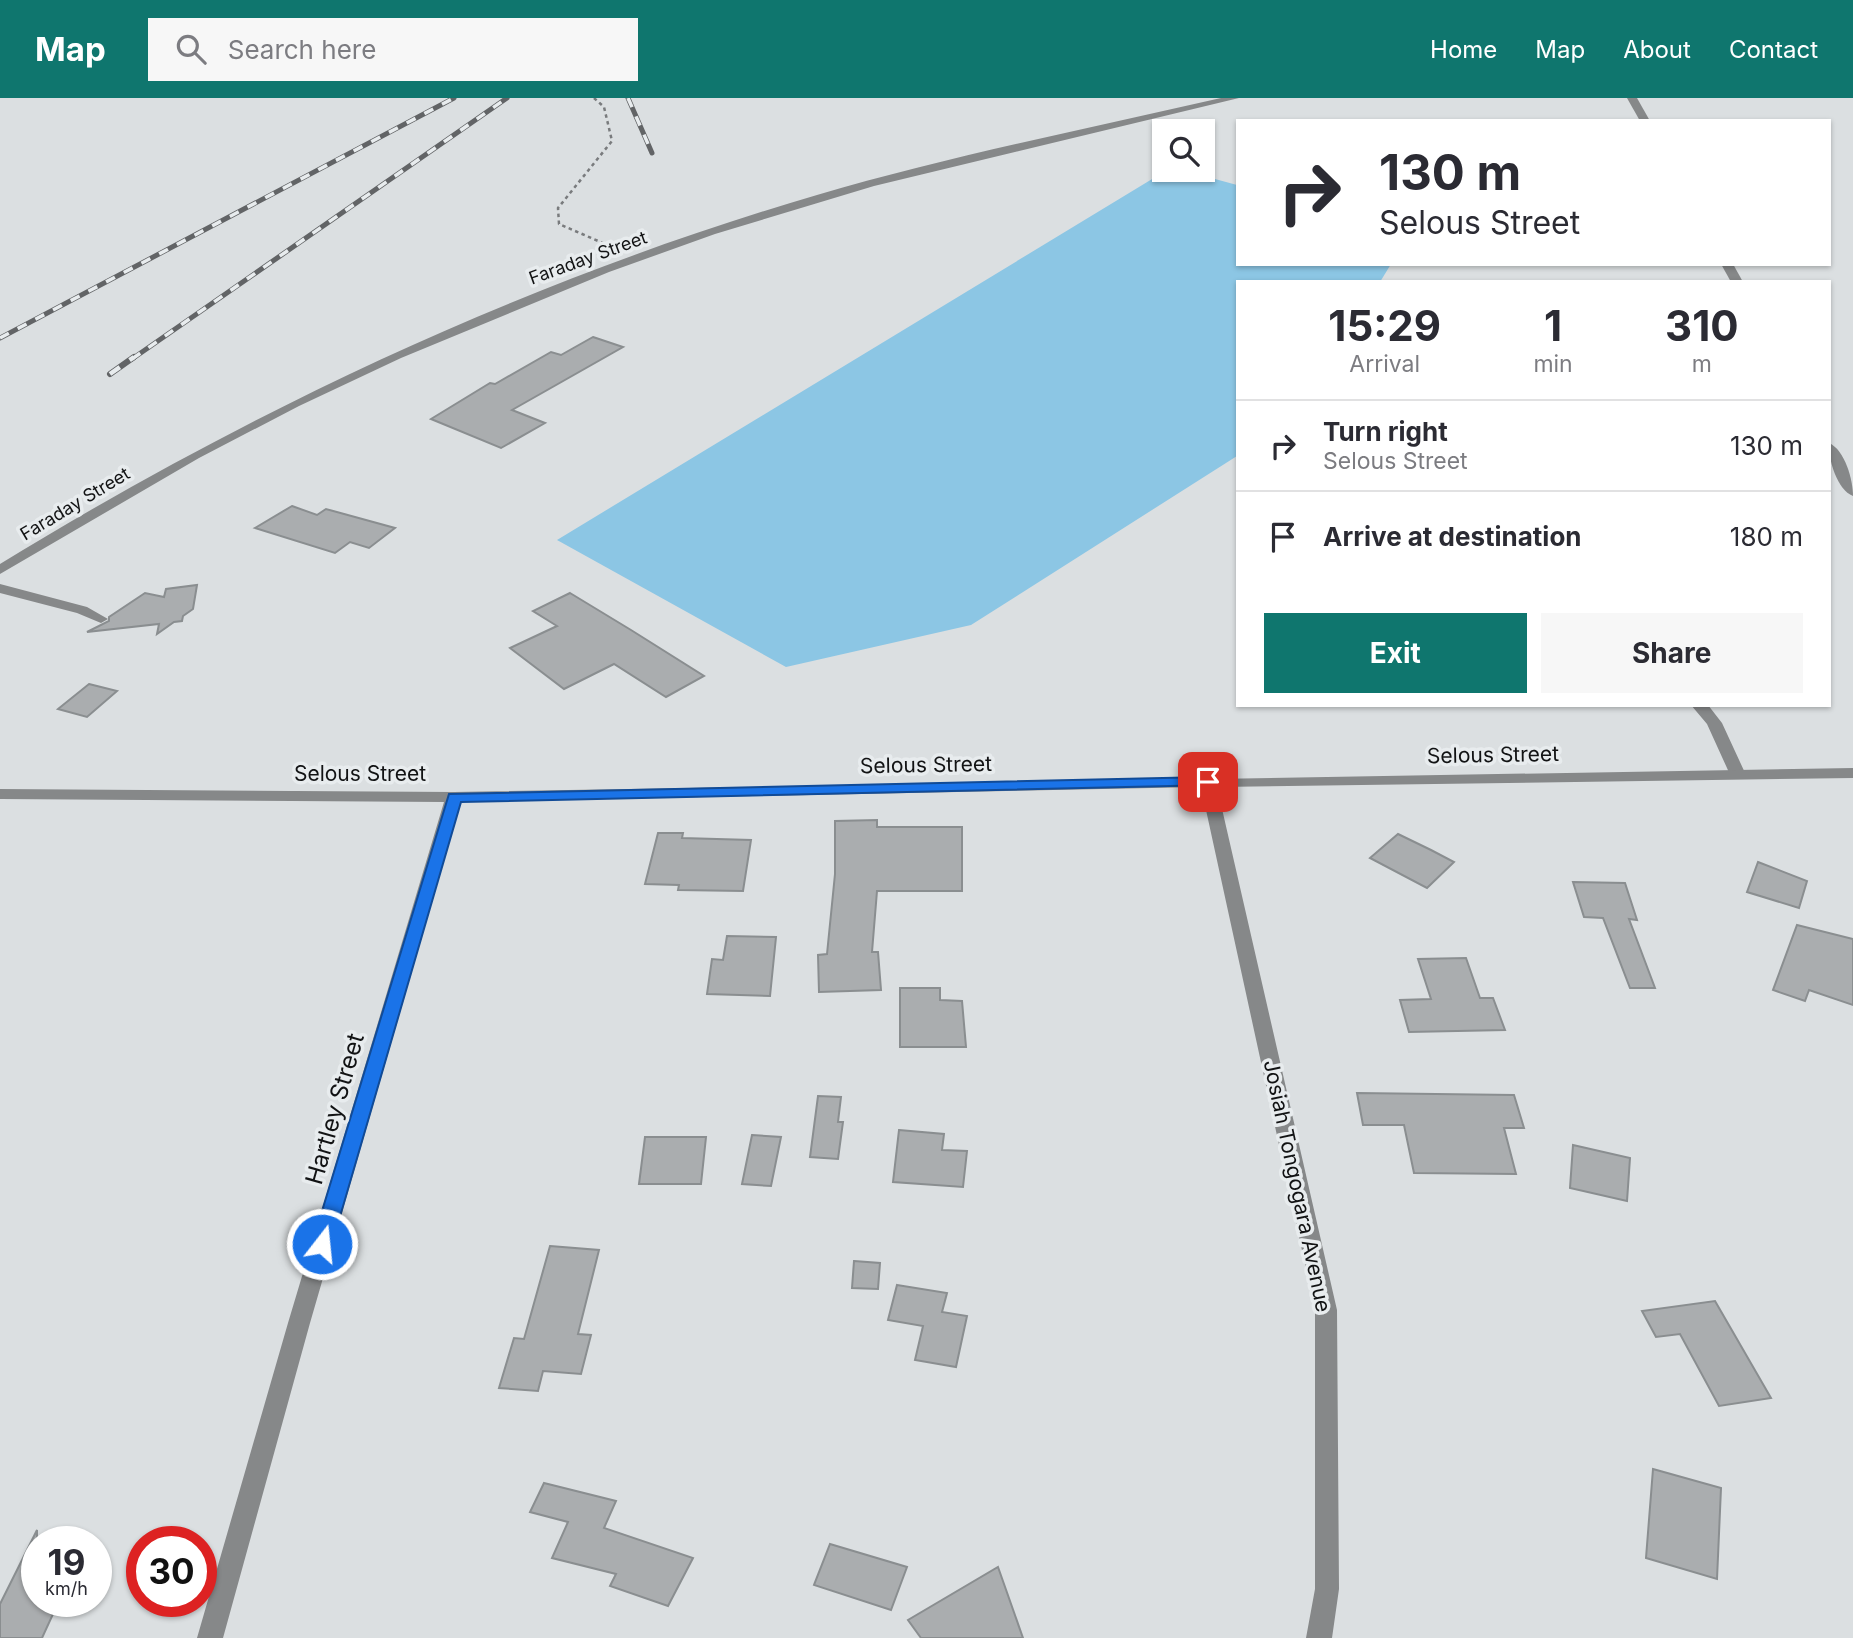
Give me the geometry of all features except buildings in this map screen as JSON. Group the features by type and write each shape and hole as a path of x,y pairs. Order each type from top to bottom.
{"street":[{"name":"Faraday Street","path":"0,570 119,497 326,388 473,322 638,258 892,177 1234,98"},
{"path":"1632,98 1644,119"},
{"path":"1831,451 1853,492"},
{"path":"0,588 82,610 101,618"},
{"path":"1701,707 1714,723 1738,775"},
{"name":"Selous Street","path":"0,794 454,797 1853,773"},
{"name":"Josiah Tongogara Avenue","path":"1208,782 1326,1310 1327,1589 1319,1638"},
{"name":"Hartley Street","path":"210,1638 299,1323 454,797"}],"path":[{"path":"594,98 604,107 612,141 558,208 559,224 638,258"}],"shaded area":[{"path":"1152,179 1152,182 1215,182 1215,179 1236,185 1236,266 1390,266 1381,280 1236,280 1236,457 971,625 786,667 557,540"}],"railway":[{"path":"0,338 454,98"},
{"path":"132,359 507,98"},
{"path":"628,98 652,153"},
{"path":"110,374 134,357"}],"route":[{"path":"322,1244 454,797 1208,782"}]}
